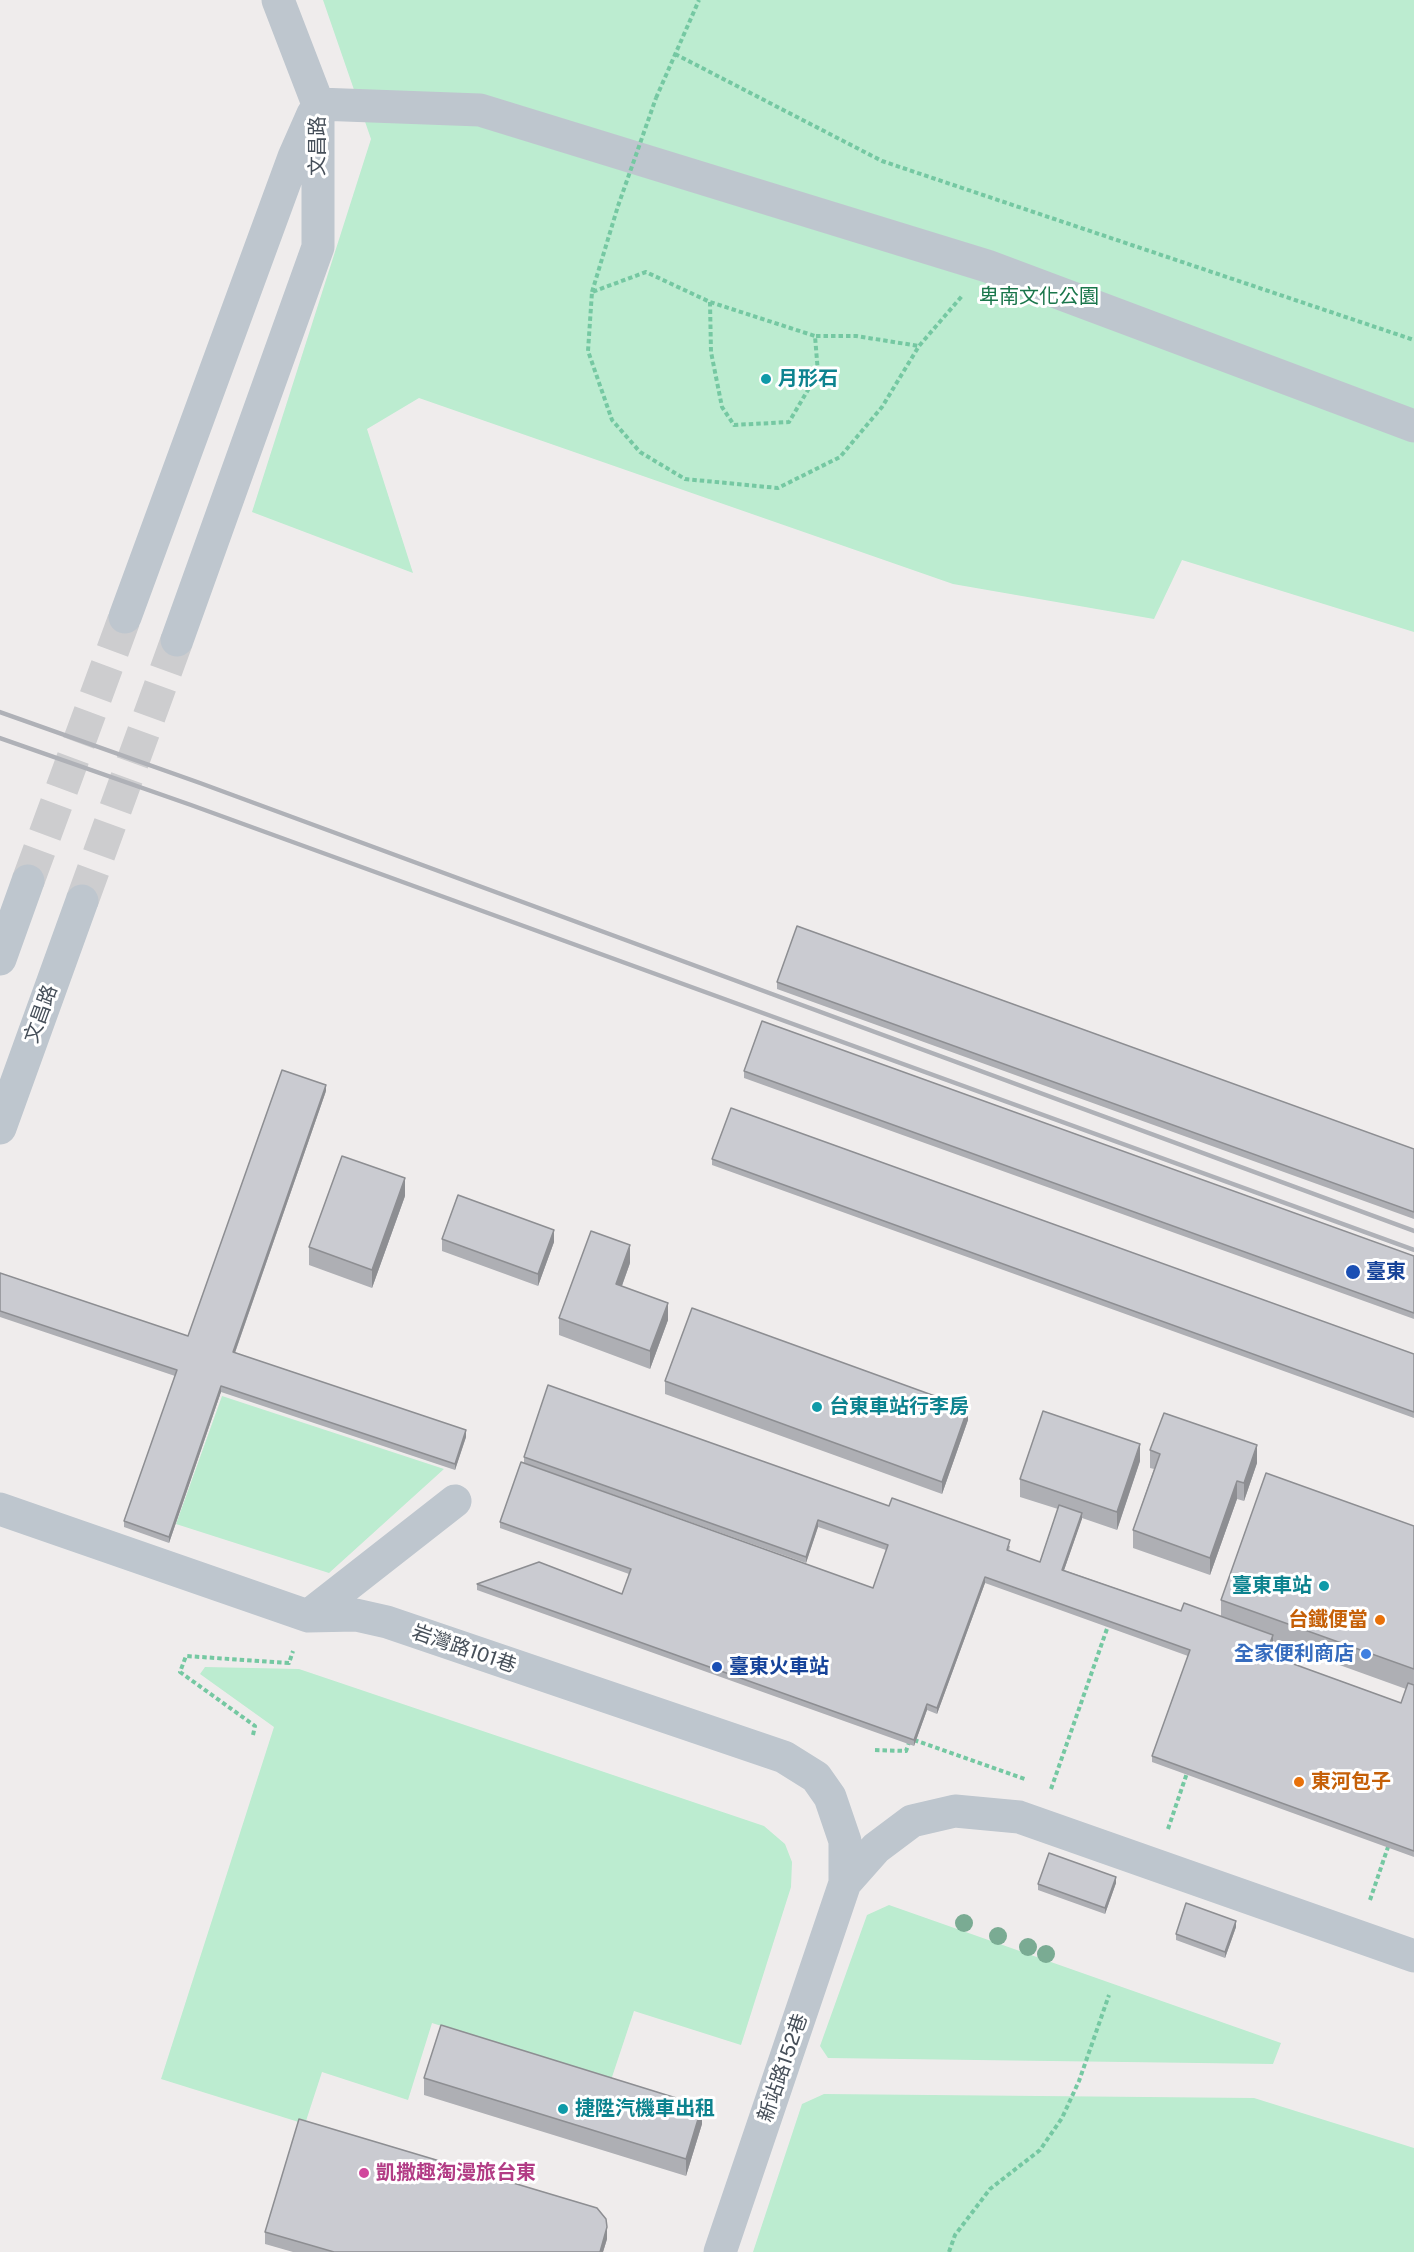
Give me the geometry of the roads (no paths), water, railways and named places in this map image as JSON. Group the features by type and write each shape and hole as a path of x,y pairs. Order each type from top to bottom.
{"street":[{"path":"278,0 318,104 480,110 987,266 1414,426"},
{"name":"文昌路","path":"125,618 290,168 318,104"},
{"name":"文昌路","path":"177,640 318,247 318,104"},
{"path":"0,959 28,881"},
{"name":"文昌路","path":"0,1128 82,901"},
{"path":"308,1616 455,1501"},
{"name":"岩灣路101巷","path":"0,1509 308,1616 356,1615 387,1622 490,1659 784,1757 816,1777 830,1797 845,1841 845,1883"},
{"path":"136,1557 148,1524"},
{"path":"845,1883 876,1848 912,1821 955,1810 1019,1816 1414,1956"},
{"name":"新站路152巷","path":"720,2252 845,1883"}],"tunnel":[{"path":"28,881 125,617"},
{"path":"82,901 177,640"}],"railway":[{"path":"0,712 200,783 1414,1231"},
{"path":"0,738 191,805 1414,1250"}],"place":[{"name":"月形石","path":"766,379"},
{"name":"臺東","path":"1353,1272"},
{"name":"台東車站行李房","path":"817,1407"},
{"name":"臺東車站","path":"1324,1586"},
{"name":"台鐵便當","path":"1380,1620"},
{"name":"全家便利商店","path":"1366,1654"},
{"name":"臺東火車站","path":"717,1667"},
{"name":"東河包子","path":"1299,1782"},
{"name":"捷陞汽機車出租","path":"563,2109"},
{"name":"凱撒趣淘漫旅台東","path":"364,2173"}],"park label":[{"name":"卑南文化公園","path":"1039,297"}]}
